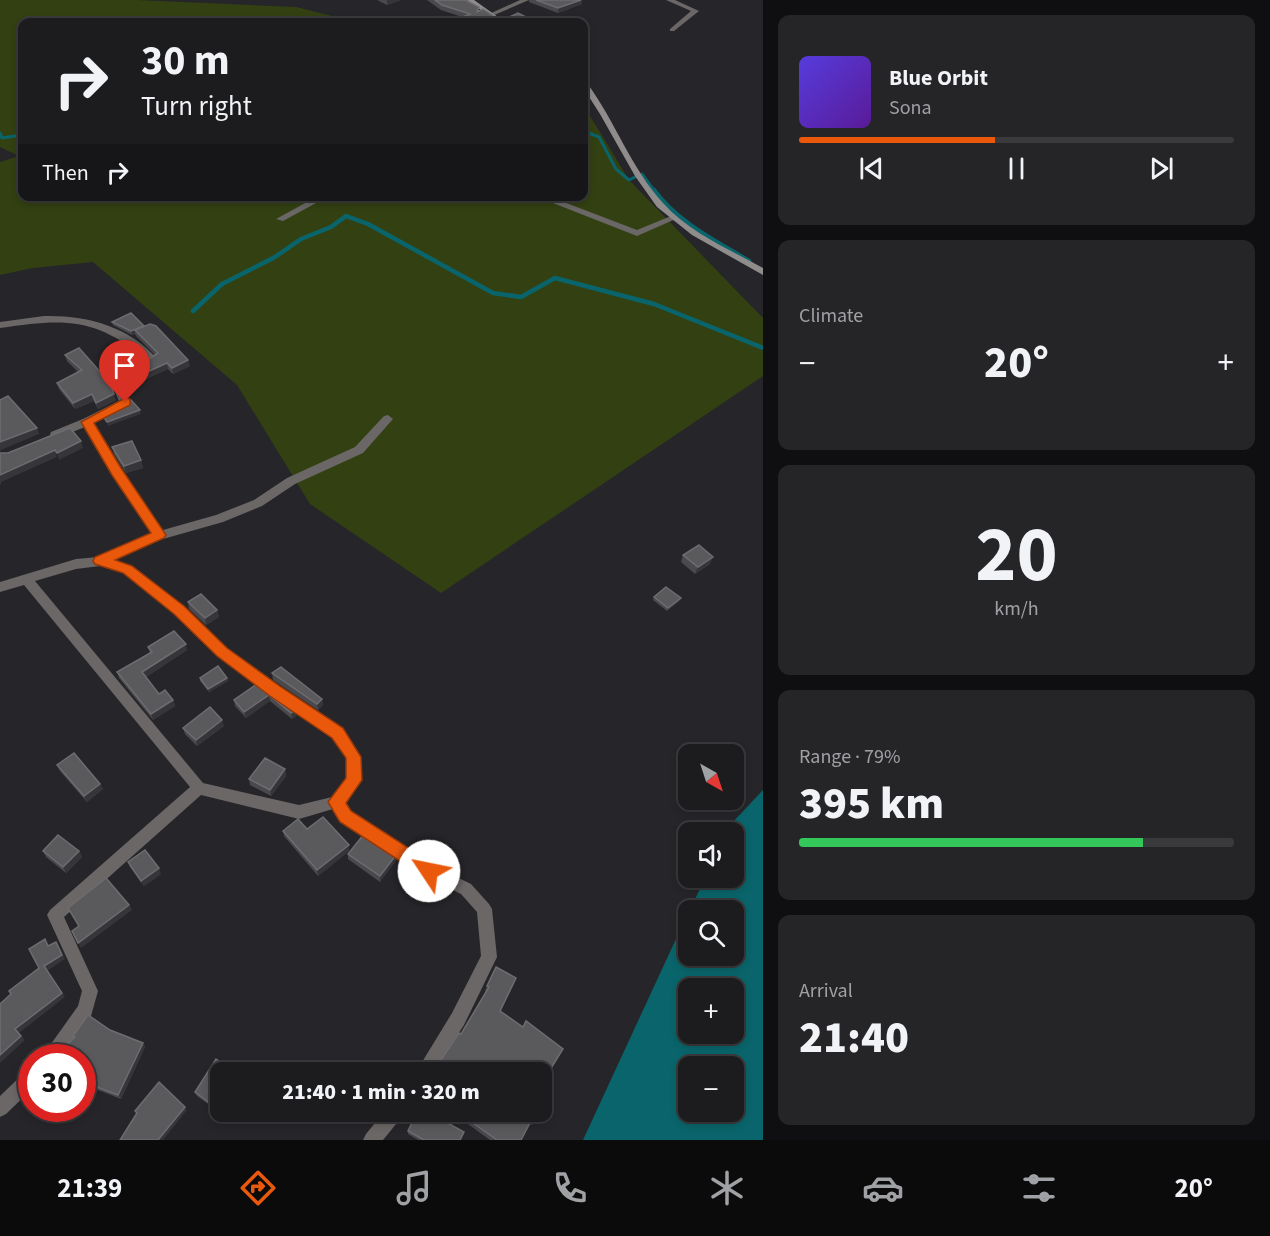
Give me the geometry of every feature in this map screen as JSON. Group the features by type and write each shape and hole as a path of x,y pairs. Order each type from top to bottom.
{"main road":[{"path":"470,0 495,18"},
{"path":"588,91 606,117 622,150 650,192 674,218 763,272"}],"street":[{"path":"490,15 526,0"},
{"path":"669,0 696,10 672,30"},
{"path":"280,219 315,201"},
{"path":"552,201 637,233 674,218"},
{"path":"0,325 34,320 71,319 104,326 131,340 152,359 115,380 125,402 87,422 46,439"},
{"path":"0,587 76,564 100,561 160,535 219,519 258,503 291,481 359,450 388,419"},
{"path":"87,422 116,471 160,535"},
{"path":"27,580 199,788 299,812 336,802 354,780 353,757 337,733 275,692 222,652 179,610 127,569 100,561"},
{"path":"60,1044 85,1010 90,991 55,915 199,788"},
{"path":"336,802 345,816 429,871 466,889 484,909 489,957 459,1019 431,1062"},
{"path":"0,1107 18,1090"},
{"path":"372,1140 387,1122"}],"green space":[{"path":"0,0 137,0 296,7 340,18 18,18 18,156 0,147"},
{"path":"588,113 629,180 763,318 763,376 441,593 310,504 237,385 93,262 33,268 0,275 0,162 18,156 18,201 588,201"}],"water":[{"path":"763,790 763,1140 583,1140 678,935 678,966 744,966 744,900 695,900 700,888 744,888 744,822 733,822"}],"building":[{"path":"435,0 465,0 479,7 477,12 483,9 496,18 460,18 470,14 442,5"},
{"path":"536,0 581,0 558,8"},
{"path":"518,13 528,18 507,18"},
{"path":"131,313 144,326 131,331 112,322"},
{"path":"150,324 156,326 188,360 172,368 167,363 125,382 122,376 158,353 135,330"},
{"path":"79,348 103,375 106,374 114,394 96,403 92,394 73,403 57,383 82,370 65,355"},
{"path":"8,396 37,428 0,442 0,400"},
{"path":"131,400 140,410 107,422 103,416"},
{"path":"70,428 81,441 0,475 0,453 8,453"},
{"path":"132,441 141,460 124,466 112,447"},
{"path":"699,545 713,557 698,567 683,555"},
{"path":"666,587 681,598 668,608 654,597"},
{"path":"201,594 217,610 205,618 188,602"},
{"path":"174,631 186,644 142,672 159,694 165,690 173,700 151,714 117,672 152,652 148,647"},
{"path":"218,666 227,678 208,689 200,678"},
{"path":"281,667 322,699 317,704 272,673"},
{"path":"257,684 295,710 291,713 269,695 244,712 234,700"},
{"path":"210,707 222,720 196,740 183,728"},
{"path":"74,753 100,784 84,796 57,765"},
{"path":"265,758 285,769 270,790 249,779"},
{"path":"323,817 349,845 317,870 283,831 298,819 307,829"},
{"path":"364,834 396,855 380,876 348,854"},
{"path":"58,835 79,851 63,867 43,851"},
{"path":"145,850 159,868 141,881 128,862"},
{"path":"106,878 129,905 78,943 72,931 79,926 68,908"},
{"path":"45,939 48,946 56,942 62,955 44,966 62,993 15,1029 21,1036 0,1055 0,1004 11,994 9,991 39,968 29,949"},
{"path":"496,967 516,978 500,1011 523,1027 526,1021 563,1049 552,1067 552,1062 440,1062 459,1033 461,1034 489,987 487,986"},
{"path":"88,1015 110,1030 143,1043 118,1095 96,1087 96,1044 68,1044 75,1037 73,1036"},
{"path":"210,1068 210,1103 195,1092"},
{"path":"159,1082 185,1107 158,1140 120,1140 137,1113 135,1111"},
{"path":"412,1122 446,1122 464,1132 460,1140 424,1140 408,1131"},
{"path":"472,1122 530,1122 521,1140 497,1140"}],"waterway":[{"path":"0,133 2,138 18,136"},
{"path":"588,133 599,137 616,169 629,180 635,177"},
{"path":"642,174 655,192"},
{"path":"654,190 685,221 749,261"},
{"path":"193,311 222,284 275,257 301,239 331,227 346,216 368,224 493,293 521,297 555,278 654,304 763,348"}],"route":[{"path":"125,402 87,422 103,445 116,471 160,535 100,561 127,569 179,610 222,652 275,692 337,733 353,757 354,780 336,802 345,816 429,871"}]}
